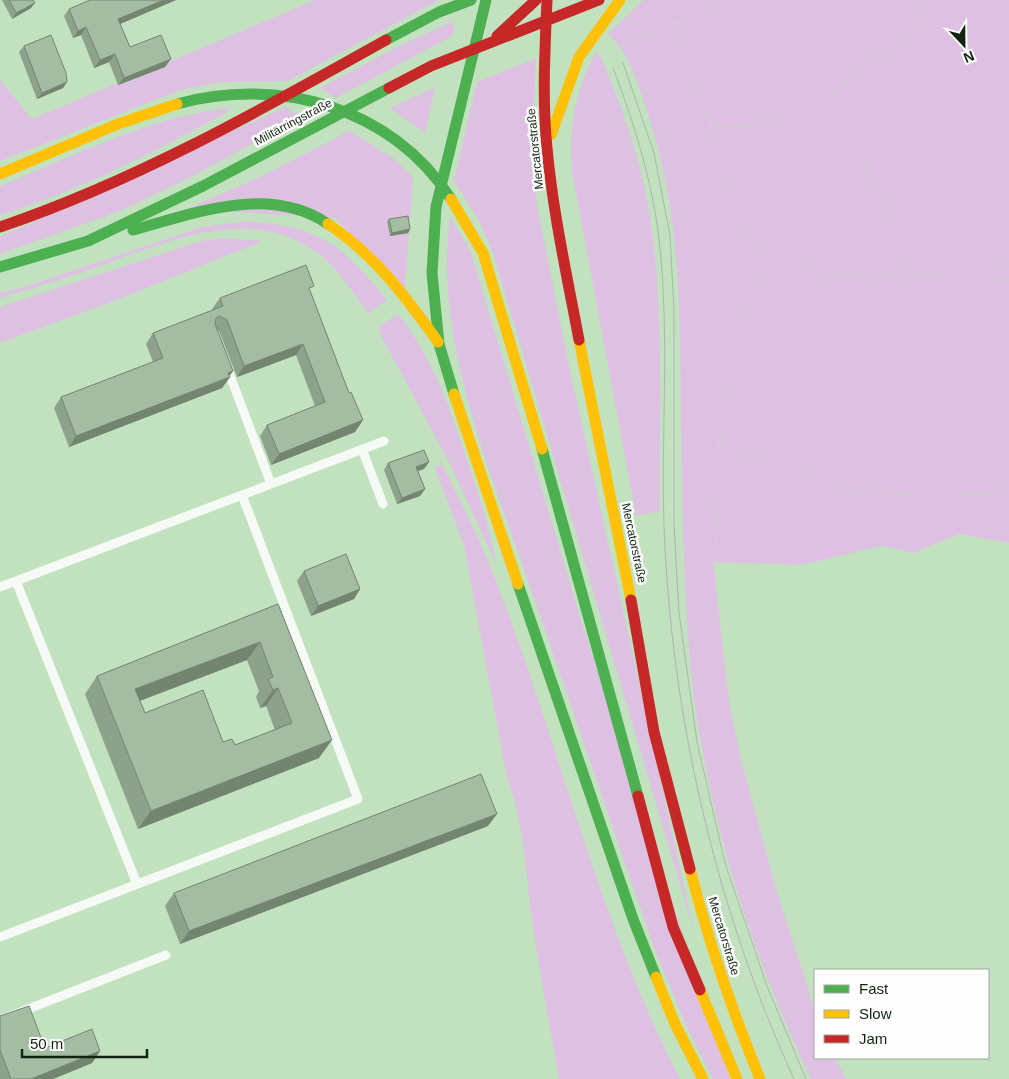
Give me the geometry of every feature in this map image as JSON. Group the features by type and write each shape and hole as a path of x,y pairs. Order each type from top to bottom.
{"main road":[{"path":"0,227 59,206 143,170 411,28 471,0"},
{"path":"486,0 436,207 432,273 440,344 466,432 634,919 672,1016 703,1079"},
{"name":"Militärringstraße","path":"0,267 88,241 203,186 360,102 452,57 490,43 547,11 573,12 599,0"},
{"path":"546,148 564,94 580,57 590,39 620,0"},
{"path":"469,75 490,43 531,1 547,11"},
{"name":"Mercatorstraße","path":"547,11 544,92 546,148 557,228 636,620 654,732 701,912 736,1020 760,1079"},
{"path":"452,57 495,20"},
{"path":"0,174 159,109 194,99 228,94 272,95 311,100 354,113 404,143 432,171 466,221 483,253 562,516 673,927 737,1079"},
{"path":"88,241 226,206 258,204 286,206 309,213 334,226 356,242 406,299 440,344"}],"lane":[{"path":"223,358 271,484"},
{"path":"0,587 384,441"},
{"path":"362,449 383,504"},
{"path":"0,937 358,799 242,496"},
{"path":"16,581 137,884"},
{"path":"0,1020 166,955"}],"path":[{"path":"601,45 616,48 628,46 722,0"},
{"path":"710,123 723,127 757,125 791,114 834,93 900,44 934,0"},
{"path":"676,23 751,239 762,252 828,275 914,275 1009,281"},
{"path":"834,93 866,165 886,201 914,275"},
{"path":"0,300 217,232 262,235 302,250 327,269 368,324 443,463 484,546"},
{"path":"762,252 719,444 715,566 724,650 744,755 780,893 814,994"},
{"path":"999,280 1009,257"},
{"path":"368,324 406,299"},
{"path":"719,444 854,492 940,496 1009,493"},
{"path":"839,1059 850,1079"}],"shaded area":[{"path":"315,0 439,0 288,81 224,82 180,90 0,161 0,80 32,119 117,83 119,85 165,67 164,64"},
{"path":"643,0 1009,0 1009,543 959,534 914,553 881,546 801,565 713,562 729,702 742,763 775,886 814,1007 814,1059 836,1059 846,1079 811,1079 791,1036 756,948 741,903 727,858 705,766 693,690 686,600 679,300 676,255 662,166 650,121 633,71 623,52 608,34"},
{"path":"451,22 455,26 452,36 336,98 320,88 397,47"},
{"path":"596,52 601,57 616,93 640,167 648,205 657,281 660,358 660,511 636,516 572,171 571,155 575,109 583,80"},
{"path":"536,58 532,144 536,199 567,357 694,932 493,253 477,217 454,181 477,82"},
{"path":"435,87 425,133 390,108"},
{"path":"285,107 302,117 191,177 120,211 0,254 0,237"},
{"path":"228,108 229,111 117,169 59,194 0,215 0,186 112,139 141,129 169,120"},
{"path":"349,131 395,159 413,178 405,288 335,218 187,209 264,175"},
{"path":"450,217 471,252 581,620 730,1079 713,1079 686,1025 656,953 485,459 459,362 450,314 447,265"},
{"path":"245,221 292,228 311,233 327,241 356,265 387,300 368,313 340,275 320,255 294,239 266,231 238,229 210,231 181,238 0,298 0,293 24,287 202,227"},
{"path":"221,238 263,241 119,299 0,343 0,307 201,241"},
{"path":"396,315 399,315 422,350 446,400 483,510 496,564 449,462 379,332 380,326"},
{"path":"442,465 485,554 533,685 599,885 623,951 650,1016 680,1079 559,1079 533,927 517,809 507,778 464,545 434,467"}],"building":[{"path":"9,0 33,0 35,3 16,13"},
{"path":"90,0 164,0 118,19 130,47 161,35 171,59 124,78 115,54 100,60 86,27 78,31 69,9"},
{"path":"51,35 66,73 67,82 42,93 24,46"},
{"path":"408,216 410,229 392,233 389,219"},
{"path":"306,265 314,286 309,288 349,393 351,392 363,420 279,454 267,425 325,402 303,344 244,366 227,320 219,316 216,318 215,324 233,371 228,373 230,377 76,436 61,397 163,358 153,333 223,306 220,298"},
{"path":"424,450 429,462 416,467 425,489 402,498 388,463"},
{"path":"346,554 360,589 318,606 304,571"},
{"path":"278,604 332,740 151,811 97,676","holes":["260,642 273,677 268,679 273,690 278,688 292,723 235,745 232,739 223,742 203,690 145,713 135,689"]},
{"path":"481,774 497,814 189,931 174,893"},
{"path":"29,1006 45,1048 92,1029 100,1051 31,1079 11,1079 0,1050 0,1016"}],"tram line":[{"path":"623,63 654,153 670,235 674,310 674,525 679,613 697,742 725,863 767,986 806,1079"},
{"path":"613,68 647,173 659,239 665,346 664,525 668,596 687,738 720,878 741,946 766,1013 794,1079"}],"traffic: fast":[{"path":"386,40 439,12 471,0"},
{"path":"454,394 439,344 432,273 436,207 486,0"},
{"path":"0,267 88,241 203,186 389,88"},
{"path":"177,104 216,96 255,94 293,97 330,106 365,121 398,141 426,167 451,199"},
{"path":"133,230 206,210 257,204 281,206 305,212 328,224"},
{"path":"542,449 638,796"},
{"path":"518,584 633,919 656,977"}],"traffic: slow":[{"path":"551,135 579,57 620,0"},
{"path":"0,174 118,124 177,104"},
{"path":"451,199 483,253 542,449"},
{"path":"328,224 361,249 389,278 438,342"},
{"path":"579,340 631,600"},
{"path":"454,394 518,584"},
{"path":"690,869 721,975 760,1079"},
{"path":"656,977 675,1024 703,1079"},
{"path":"700,990 737,1079"}],"traffic: jam":[{"path":"497,36 536,0"},
{"path":"547,0 544,93 545,130 557,220 579,340"},
{"path":"389,88 431,66 599,0"},
{"path":"0,227 51,209 149,166 245,118 386,40"},
{"path":"631,600 654,732 690,869"},
{"path":"638,796 673,927 700,990"}]}
